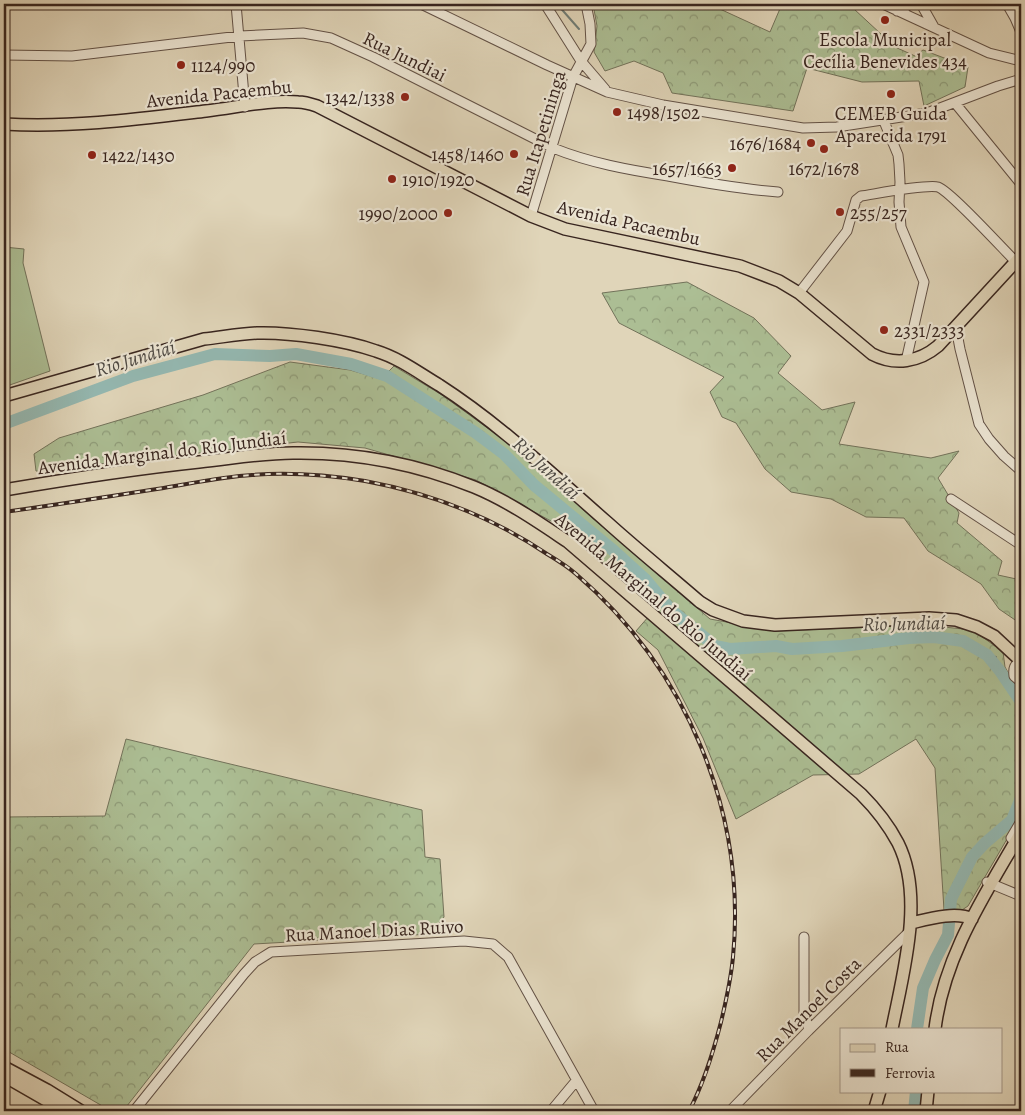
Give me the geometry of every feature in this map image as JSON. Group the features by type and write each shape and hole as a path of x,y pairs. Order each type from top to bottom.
{"main road":[{"name":"Avenida Pacaembu","path":"4,124 27,126 94,123 276,102 298,102 317,106 532,216 565,229 740,266 778,281 799,293 872,354 897,362 928,354 956,328 1018,259"},
{"name":"Avenida Marginal do Rio Jundiaí","path":"4,396 204,339 235,335 259,333 297,336 341,342 376,350 397,359 459,398 494,424 523,447 614,529 700,602 713,610 743,621 775,624 929,618 956,620 977,627 994,636 1021,661"},
{"name":"Avenida Marginal do Rio Jundiaí","path":"4,490 136,468 292,453 330,454 372,458 425,470 475,487 526,513 568,542 861,794 874,808 899,844 906,866 911,927 892,1028"},
{"path":"935,1028 950,962 966,917 1019,834"},
{"path":"911,927 931,918 966,917"},
{"path":"4,1067 81,1111"},
{"path":"4,1076 65,1111"},
{"path":"874,1111 880,1092"},
{"path":"926,1111 928,1092"}],"street":[{"path":"236,4 245,106"},
{"path":"420,4 608,92 663,105 803,128 837,127 927,113 1021,79"},
{"path":"545,4 581,61 608,92"},
{"name":"Rua Itapetininga","path":"532,216 573,77 592,39 586,4"},
{"path":"883,4 989,52 1021,61"},
{"path":"897,11 910,4"},
{"path":"921,4 934,27"},
{"path":"1007,4 1021,32"},
{"name":"Rua Jundiai","path":"4,55 72,56 240,36 303,33 331,38 374,57 553,148 577,158 613,167 744,189 778,192"},
{"path":"955,103 1021,184"},
{"path":"883,119 898,155 899,202 902,227 924,282 906,361"},
{"path":"799,293 848,231 856,200 861,196 933,186 939,187 1018,259"},
{"path":"956,328 979,424 1004,456 1021,470"},
{"path":"951,499 1021,545"},
{"path":"1021,661 1015,664 1013,669 1014,676 1021,682"},
{"path":"1019,834 1021,821"},
{"path":"989,883 1021,896"},
{"name":"Rua Manoel Costa","path":"730,1111 911,927"},
{"path":"804,937 804,1014 809,1030"},
{"name":"Rua Manoel Dias Ruivo","path":"134,1111 244,974 255,962 271,952 464,941 493,944 508,957 594,1111"},
{"path":"551,1111 576,1081"}],"green space":[{"path":"593,4 709,4 770,32 782,4 845,4 854,9 895,47 915,56 923,50 968,67 965,87 924,106 919,81 862,82 807,68 793,111 672,93 663,73 634,61 605,71 594,52 597,26"},
{"path":"4,247 24,249 23,263 50,371 4,387"},
{"path":"687,282 754,318 791,356 778,373 822,410 855,402 839,444 931,458 959,451 938,478 959,513 957,523 1002,561 998,575 1021,580 1021,624 999,609 981,584 928,551 904,518 866,517 831,499 791,492 765,469 736,423 722,417 710,392 724,377 619,323 602,293"},
{"path":"290,362 350,370 381,379 394,366 442,395 522,453 588,514 710,619 775,631 924,625 973,630 1003,652 1005,667 1021,695 1021,815 968,906 962,910 944,910 935,768 916,739 859,774 813,775 736,819 703,738 658,650 636,631 656,608 560,526 476,480 365,448 298,442 90,465 51,472 36,471 34,454 59,438 203,395"},
{"path":"126,739 422,810 425,857 440,859 444,917 431,934 254,944 123,1111 111,1111 4,1049 4,817 105,816"}],"waterway":[{"path":"557,4 579,29"},
{"name":"Rio Jundiaí","path":"4,424 133,376 215,354 270,356 296,354 351,364 387,376 476,433 504,454 534,485 646,580 671,610 715,646 730,649 776,646 792,649 934,637 963,641 987,655 1021,702"},
{"name":"Rio Jundiaí","path":"987,655 996,657"},
{"name":"Rio Jundiaí","path":"917,1028 923,988 948,935 951,899 972,857 1012,820 1021,798"},
{"name":"Rio Jundiaí","path":"914,1111 916,1092"}],"railway":[{"path":"4,512 240,476 280,474 337,477 413,492 460,508 526,541 576,574 615,612 649,654 678,699 701,747 718,797 730,849 735,903 731,973 721,1022 711,1056 704,1079 689,1111"}],"place":[{"name":"Escola Municipal Cecília Benevides 434","path":"885,20"},
{"name":"1124/990","path":"181,65"},
{"name":"CEMEB Guida Aparecida 1791","path":"891,94"},
{"name":"1342/1338","path":"405,97"},
{"name":"1498/1502","path":"617,112"},
{"name":"1676/1684","path":"811,143"},
{"name":"1672/1678","path":"824,149"},
{"name":"1458/1460","path":"514,154"},
{"name":"1422/1430","path":"92,155"},
{"name":"1657/1663","path":"732,168"},
{"name":"1910/1920","path":"392,179"},
{"name":"255/257","path":"840,212"},
{"name":"1990/2000","path":"448,213"},
{"name":"2331/2333","path":"884,330"}]}
